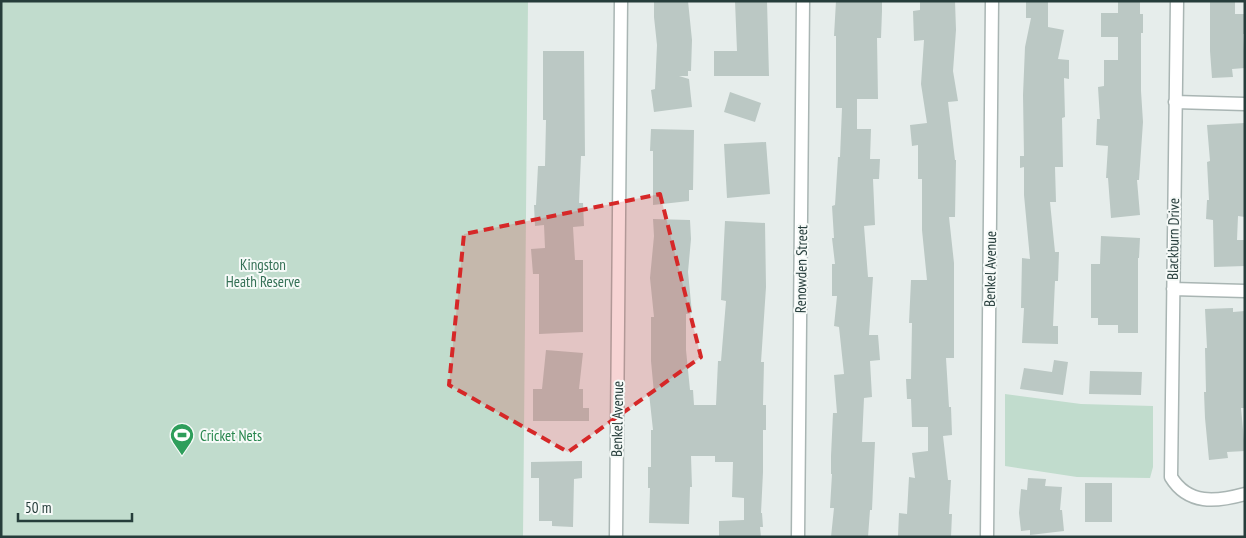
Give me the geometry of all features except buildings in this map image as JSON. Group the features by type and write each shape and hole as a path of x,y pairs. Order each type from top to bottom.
{"street":[{"name":"Benkel Avenue","path":"616,537 621,1"},
{"name":"Renowden Street","path":"798,537 803,1"},
{"name":"Benkel Avenue","path":"987,537 992,1"},
{"name":"Blackburn Drive","path":"1177,1 1171,477 1178,489 1192,497 1216,500 1245,494"},
{"path":"1175,102 1245,104"},
{"path":"1173,289 1245,291"}],"highlighted area":[{"path":"660,194 701,357 568,452 449,385 464,234"}],"green space":[{"name":"Kingston Heath Reserve","path":"1,1 528,1 523,537 1,537"},
{"path":"1005,394 1081,404 1153,406 1153,467 1150,478 1077,477 1005,466"}],"place":[{"name":"Cricket Nets","path":"182,456"}]}
